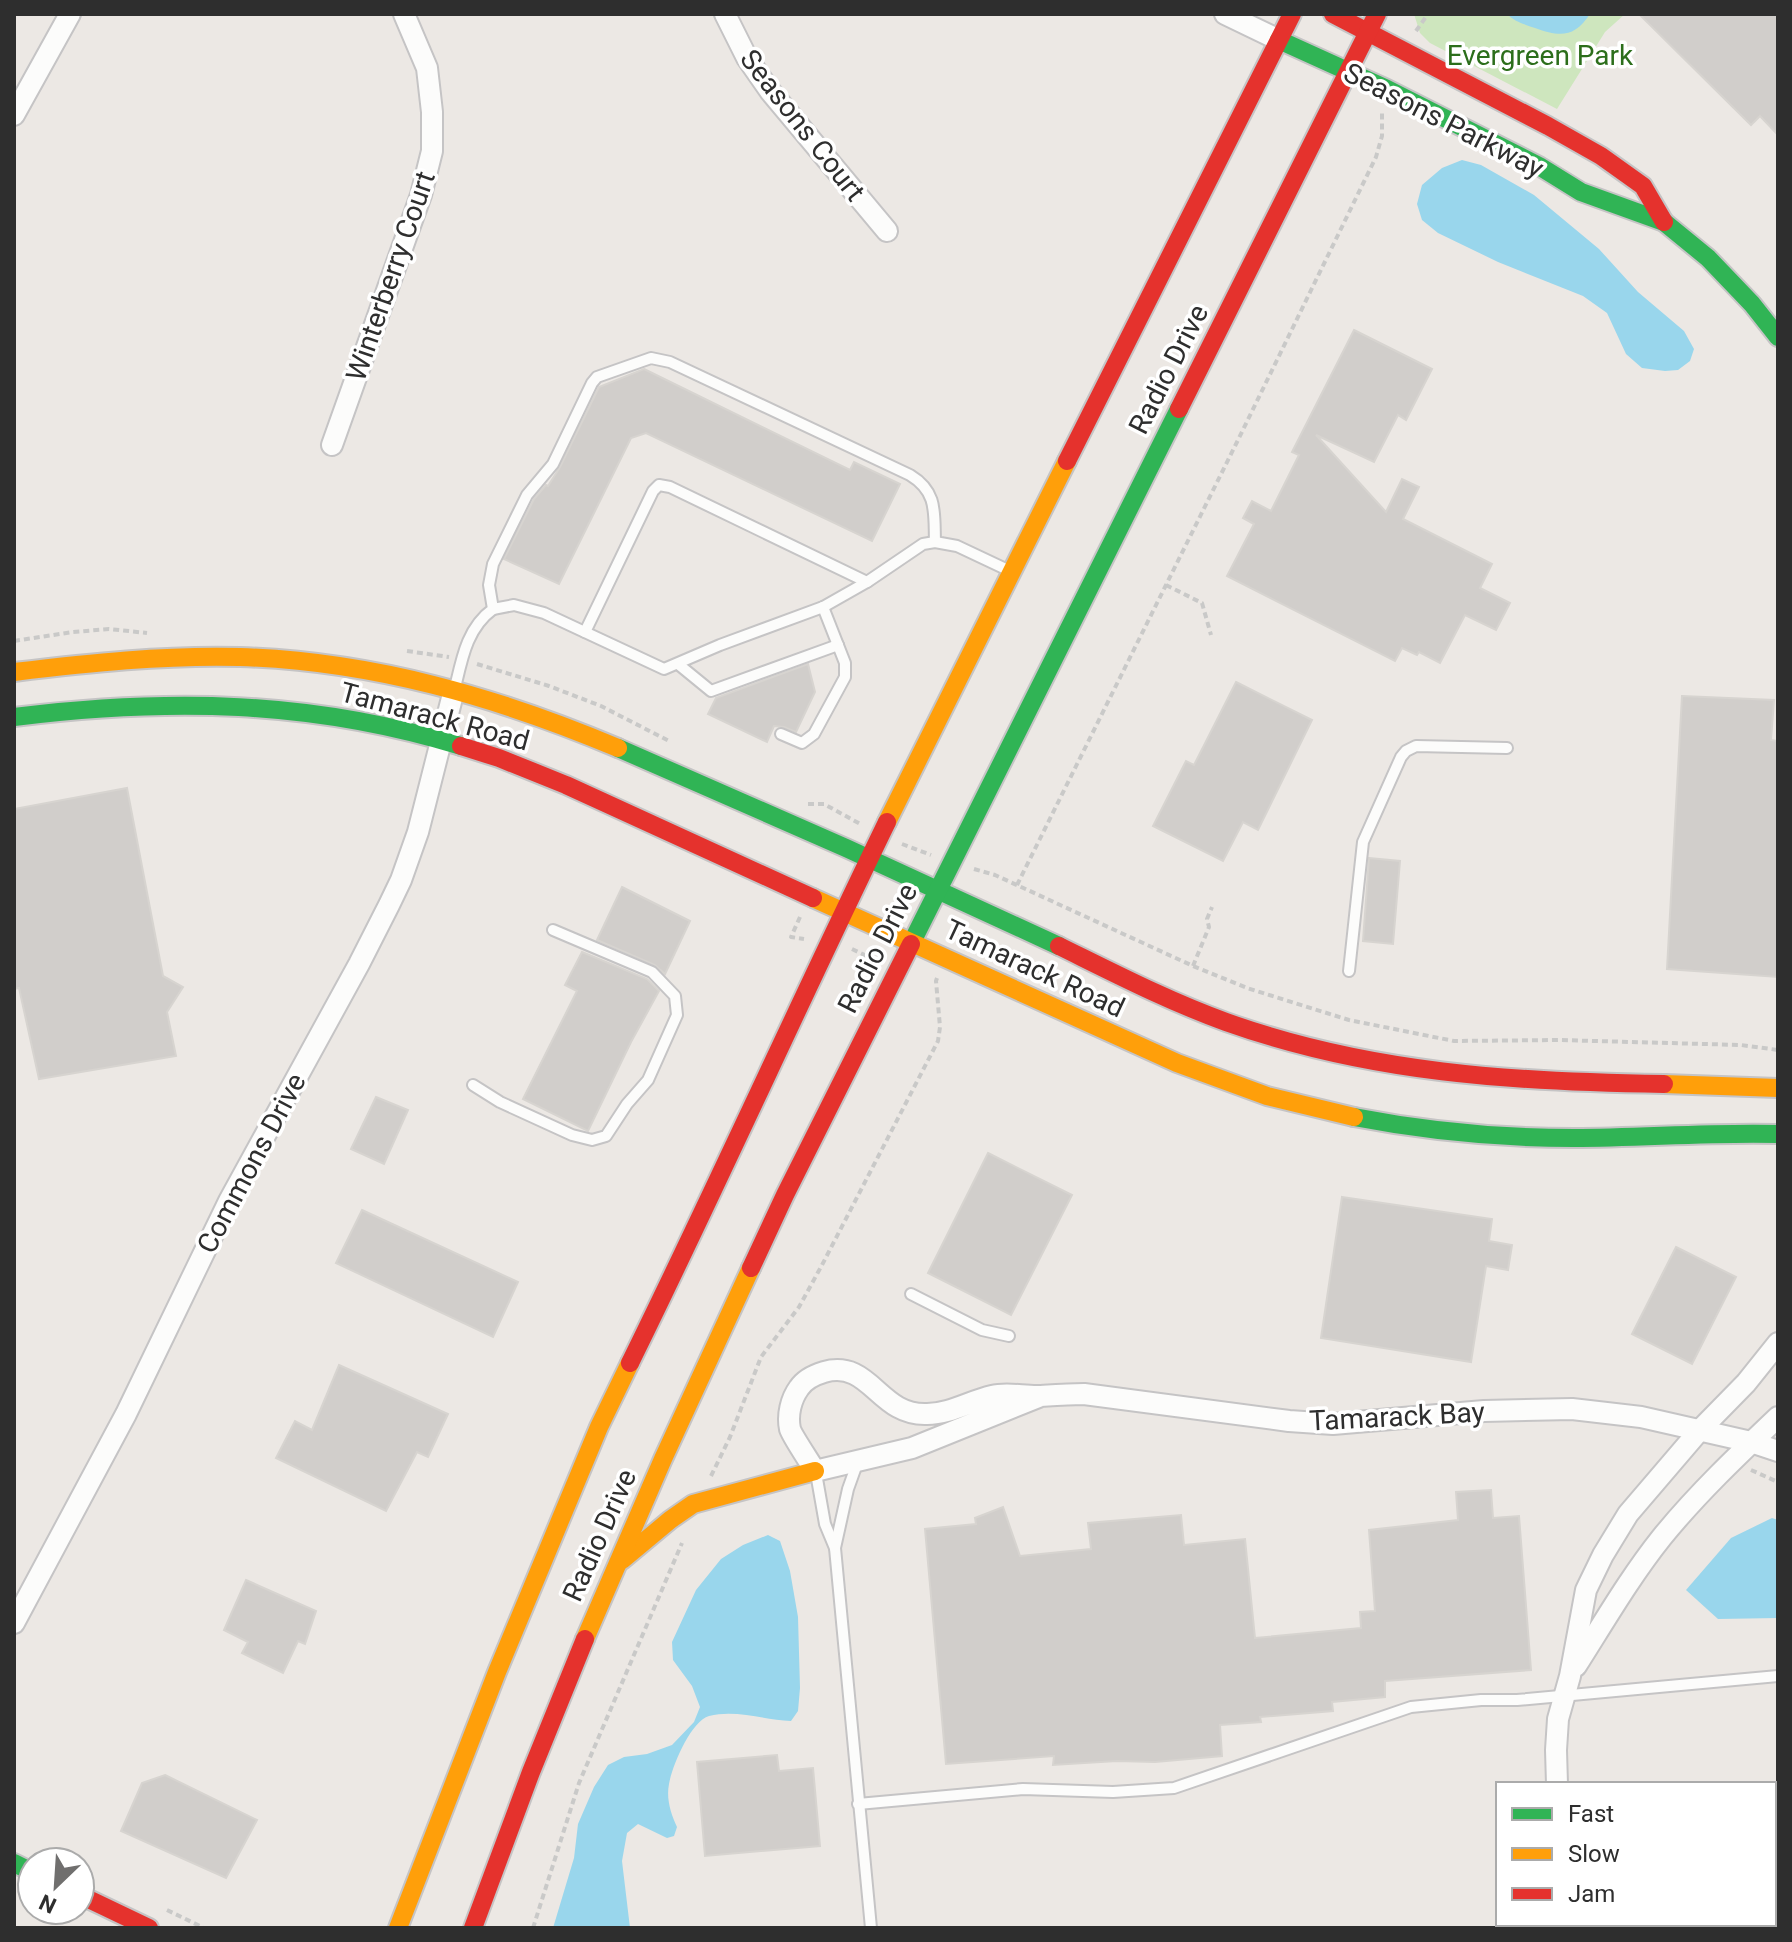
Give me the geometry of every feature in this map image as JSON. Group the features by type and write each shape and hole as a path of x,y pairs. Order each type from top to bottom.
{"street":[{"path":"14,115 70,14"},
{"name":"Winterberry Court","path":"332,445 421,195 432,151 427,68 404,14"},
{"name":"Seasons Court","path":"725,14 747,58 770,91 887,231"},
{"name":"Seasons Parkway","path":"1225,14 1400,95 1539,166 1581,192 1664,222 1708,258 1752,304 1778,337"},
{"name":"Radio Drive","path":"398,1928 490,1690 599,1427 881,834 1292,14"},
{"name":"Seasons Parkway","path":"1333,14 1601,156 1643,186 1664,222"},
{"name":"Radio Drive","path":"473,1928 553,1716 615,1566 785,1195 1377,14"},
{"name":"Tamarack Road","path":"14,672 107,662 238,657 405,677 549,720 937,889 1167,998 1224,1021 1333,1054 1410,1069 1509,1079 1778,1088"},
{"name":"Commons Drive","path":"14,1623 126,1414 229,1201 359,964 401,880 418,832 454,690"},
{"name":"Tamarack Road","path":"14,717 61,710 188,702 286,708 384,725 442,740 536,772 1148,1051 1267,1096 1322,1111 1401,1126 1497,1136 1602,1138 1698,1133 1778,1134"},
{"path":"1557,1782 1558,1719 1586,1590 1603,1555 1628,1514 1778,1343"},
{"name":"Tamarack Bay","path":"1041,1396 912,1448 815,1471 790,1431 790,1405 800,1386 812,1375 833,1370 852,1372 865,1380 889,1404 908,1413 927,1415 947,1412 994,1395 1053,1394 1084,1394 1333,1424 1484,1411 1572,1409 1641,1417 1778,1451"},
{"path":"1567,1686 1636,1571 1664,1535 1778,1417"},
{"path":"615,1566 676,1514 693,1504 815,1471"},
{"path":"96,1903 149,1928"}],"lane":[{"path":"493,609 489,585 493,564 527,495 553,464 592,383 597,377 651,358 670,362 923,483 932,498 935,542"},
{"path":"585,632 653,491 659,485 670,487 867,582"},
{"path":"454,690 471,634 484,616 503,606 525,607 544,613 664,669 823,607 923,544 935,542 957,546 1012,572"},
{"path":"781,734 802,743 814,734 845,677 845,663 823,607"},
{"path":"678,664 711,691 838,645"},
{"path":"1349,971 1363,842 1401,757 1416,746 1507,748"},
{"path":"473,1085 500,1102 572,1135 592,1140 606,1136 648,1080 677,1015 675,996 652,972 553,930"},
{"path":"911,1294 982,1330 1009,1336"},
{"path":"835,1548 848,1489 858,1461"},
{"path":"815,1471 825,1524 835,1548 871,1928"},
{"path":"858,1804 1023,1789 1113,1792 1174,1788 1411,1707 1517,1700 1567,1686 1778,1676"}],"path":[{"path":"1017,885 1376,157 1382,136 1382,113"},
{"path":"1166,585 1202,603 1211,635"},
{"path":"847,816 922,853 995,875 1247,988 1349,1020 1454,1041 1559,1040 1726,1045 1778,1050"},
{"path":"1193,966 1209,927 1207,919 1212,907"},
{"path":"791,937 854,950 898,968"},
{"path":"706,1487 730,1437 761,1357 799,1307 938,1041 940,1027 936,981"},
{"path":"1754,1470 1778,1482"},
{"path":"533,1928 579,1783 683,1540"}],"green space":[{"name":"Evergreen Park","path":"1414,14 1625,14 1605,32 1557,109 1430,43 1420,33"}],"water":[{"path":"1507,14 1590,14 1578,28 1559,34 1523,24"},
{"path":"1462,160 1481,165 1534,195 1599,249 1638,292 1684,331 1694,349 1690,361 1678,370 1642,368 1626,354 1607,313 1583,296 1498,262 1438,233 1422,220 1417,204 1422,185 1442,168"},
{"path":"1772,1518 1778,1520 1778,1618 1718,1619 1686,1590 1731,1538"},
{"path":"768,1535 780,1541 790,1571 798,1617 798,1711 791,1721 740,1714 719,1714 702,1720 683,1745 669,1784 671,1812 677,1827 674,1836 667,1838 638,1824 627,1833 622,1861 630,1928 553,1928 574,1858 578,1824 594,1787 608,1765 624,1757 647,1754 672,1745 694,1722 700,1707 692,1686 673,1660 672,1642 696,1590 721,1559 743,1545"}],"building":[{"path":"1639,14 1778,14 1778,135 1760,116 1751,125"},
{"path":"1354,330 1432,369 1406,420 1398,415 1374,462 1316,435 1386,512 1402,479 1419,487 1403,519 1492,564 1480,588 1510,603 1496,630 1465,615 1440,663 1419,652 1417,655 1402,648 1395,661 1227,576 1254,524 1243,518 1252,501 1271,511 1299,455 1292,452"},
{"path":"644,369 850,470 854,462 900,484 872,541 646,433 631,438 559,584 504,559 534,499 548,486 560,467 599,387"},
{"path":"808,664 815,692 796,732 774,726 767,742 708,714 716,698"},
{"path":"1236,682 1312,720 1258,830 1243,822 1223,861 1153,826 1186,761 1194,765"},
{"path":"1682,696 1774,700 1771,740 1778,741 1778,977 1667,969"},
{"path":"127,788 163,976 183,987 167,1012 176,1056 39,1079 19,988 14,989 14,809"},
{"path":"1369,858 1400,861 1393,944 1363,941"},
{"path":"622,887 690,921 665,974 655,965 597,940"},
{"path":"582,952 647,979 659,991 588,1131 523,1099 577,991 565,985"},
{"path":"376,1097 408,1110 384,1164 351,1149"},
{"path":"988,1153 1072,1195 1011,1315 928,1273"},
{"path":"1342,1197 1492,1219 1489,1241 1512,1245 1508,1270 1486,1266 1471,1362 1321,1338"},
{"path":"362,1210 518,1282 493,1337 336,1263"},
{"path":"1676,1247 1736,1277 1692,1364 1632,1334"},
{"path":"339,1365 448,1414 428,1457 417,1452 386,1511 276,1458 295,1421 312,1430"},
{"path":"1491,1490 1493,1518 1519,1516 1531,1670 1385,1681 1385,1697 1332,1702 1333,1711 1260,1717 1261,1722 1220,1725 1222,1756 1155,1762 1053,1765 1054,1756 946,1764 925,1529 976,1524 975,1518 1003,1507 1020,1556 1091,1549 1088,1523 1181,1515 1184,1545 1245,1539 1255,1638 1361,1628 1360,1612 1375,1611 1369,1530 1458,1520 1456,1492"},
{"path":"246,1580 316,1611 305,1644 298,1641 283,1673 242,1653 248,1642 224,1630"},
{"path":"777,1755 779,1771 813,1768 820,1846 705,1856 697,1762"},
{"path":"165,1775 257,1820 226,1878 121,1831 142,1783"}],"traffic: fast":[{"path":"1279,40 1387,89 1539,166 1581,192 1664,222 1708,258 1752,304 1778,337"},
{"path":"911,944 1179,409"},
{"path":"14,717 128,707 239,707 350,719 461,746"},
{"path":"618,748 1059,946"},
{"path":"1354,1117 1436,1130 1519,1137 1778,1134"}],"traffic: slow":[{"path":"887,822 1067,461"},
{"path":"14,672 183,657 240,657 338,666 386,674 480,698 618,748"},
{"path":"813,898 1177,1063 1267,1096 1354,1117"},
{"path":"1664,1084 1778,1088"},
{"path":"585,1639 751,1268"},
{"path":"398,1928 497,1672 599,1427 630,1363"},
{"path":"622,1560 693,1504 815,1471"}],"traffic: jam":[{"path":"1067,461 1292,14"},
{"path":"1333,14 1601,156 1643,186 1664,222"},
{"path":"1179,409 1377,14"},
{"path":"461,746 566,785 813,898"},
{"path":"630,1363 887,822"},
{"path":"751,1268 911,944"},
{"path":"1059,946 1204,1014 1334,1053 1388,1064 1497,1077 1664,1084"},
{"path":"473,1928 585,1639"},
{"path":"96,1903 149,1928"}]}
